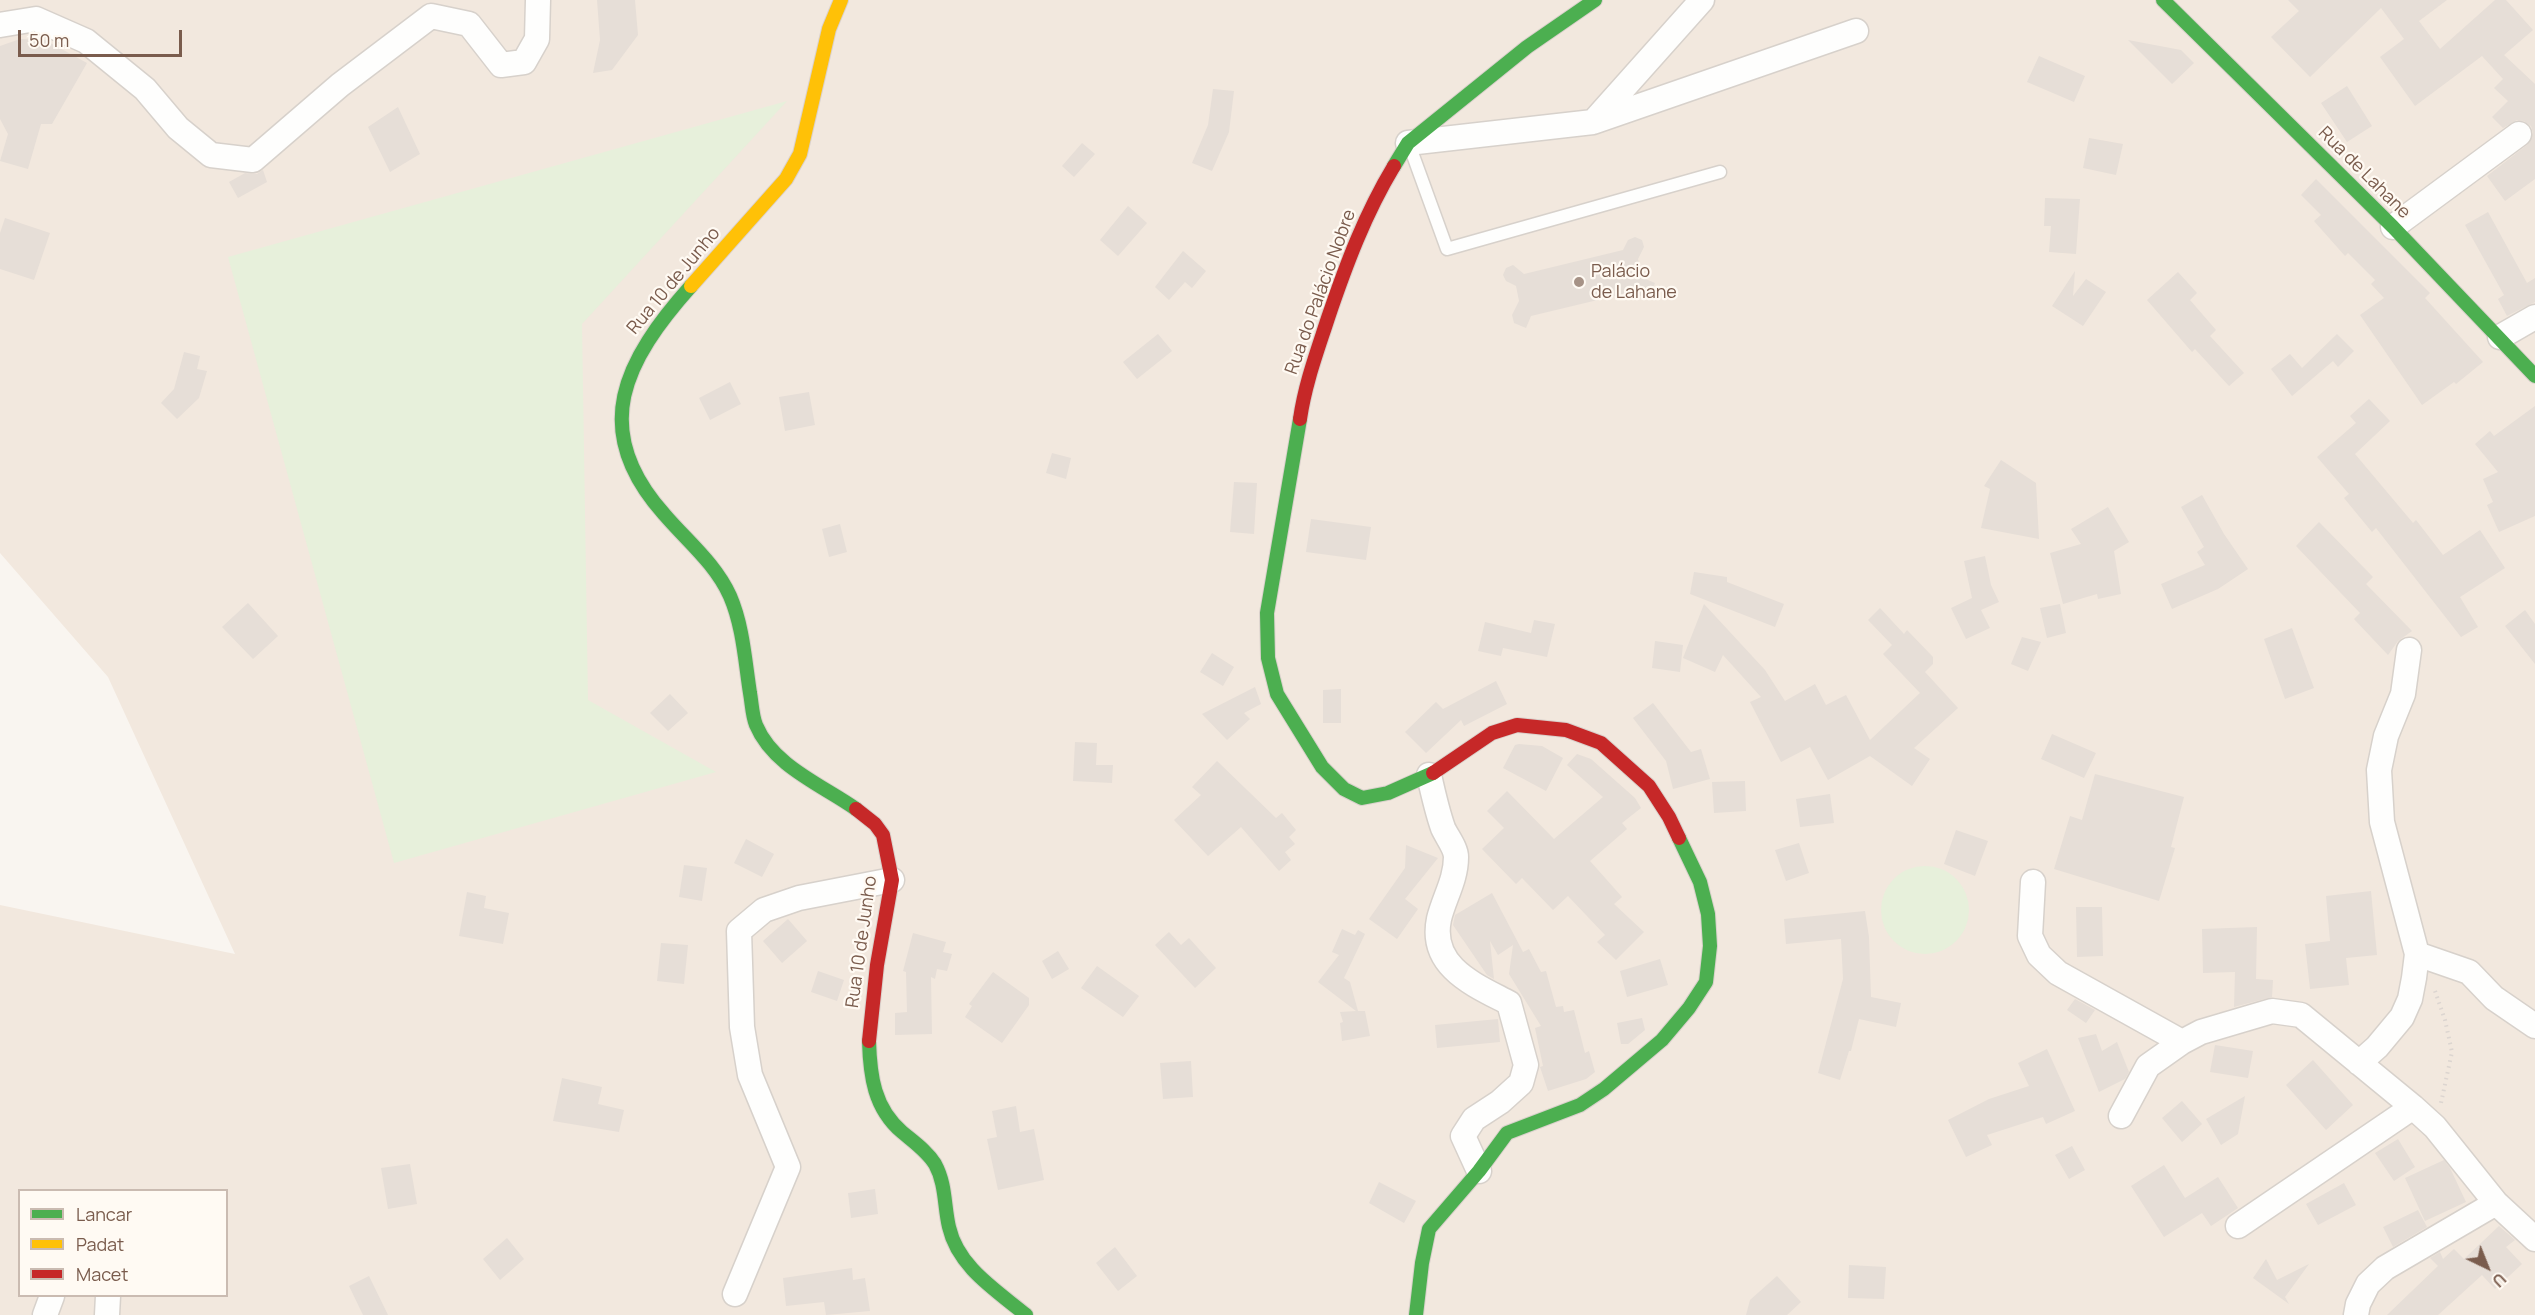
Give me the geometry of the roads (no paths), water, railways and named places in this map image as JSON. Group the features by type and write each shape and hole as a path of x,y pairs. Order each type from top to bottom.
{"main road":[{"name":"Rua 10 de Junho","path":"841,0 829,28 800,154 786,179 658,323 634,359 622,399 621,434 630,465 646,492 710,561 729,594 741,629 755,722 778,755 799,773 857,810 882,834 892,880 868,1032 872,1079 882,1109 938,1168 946,1196 949,1229 958,1253 981,1277 1026,1315"},
{"name":"Rua do Palácio Nobre","path":"1416,1315 1422,1263 1429,1229 1479,1171 1506,1133 1580,1105 1604,1089 1662,1040 1689,1008 1706,982 1710,946 1708,914 1700,882 1669,817 1648,786 1601,743 1566,730 1517,726 1492,734 1429,775 1388,793 1362,798 1344,789 1322,767 1277,694 1268,658 1267,613 1305,387 1351,251 1380,189 1408,143 1527,47 1595,0"},
{"name":"Rua de Lahane","path":"2163,0 2393,227 2535,376"}],"street":[{"path":"0,25 36,19 86,41 145,89 178,128 211,155 253,160 340,85 431,16 469,24 501,65 524,62 537,39 538,0"},
{"path":"1593,122 1702,0"},
{"path":"1408,143 1593,122 1856,31"},
{"path":"2393,227 2519,134"},
{"path":"2500,337 2535,317"},
{"path":"2359,1063 2377,1047 2402,1017 2410,999 2417,954 2382,822 2379,770 2386,736 2403,694 2409,650"},
{"path":"1429,775 1441,820 1456,855 1452,884 1439,920 1438,941 1444,960 1462,978 1509,1003 1526,1065 1521,1083 1500,1102 1474,1119 1463,1136 1479,1171"},
{"path":"735,1294 788,1167 750,1075 742,1027 739,931 764,910 799,898 892,880"},
{"path":"2033,882 2030,936 2039,955 2058,973 2182,1042"},
{"path":"2417,954 2469,972 2494,998 2535,1026"},
{"path":"2121,1116 2148,1066 2182,1042 2201,1032 2272,1011 2301,1015 2435,1127 2496,1203 2535,1239"},
{"path":"2238,1226 2413,1107"},
{"path":"2356,1315 2358,1304 2368,1284 2385,1268 2496,1203"},
{"path":"45,1315 52,1297"},
{"path":"107,1315 108,1297"}],"lane":[{"path":"1408,143 1447,249 1720,172"}],"place":[{"name":"Palácio de Lahane","path":"1579,282"}]}
